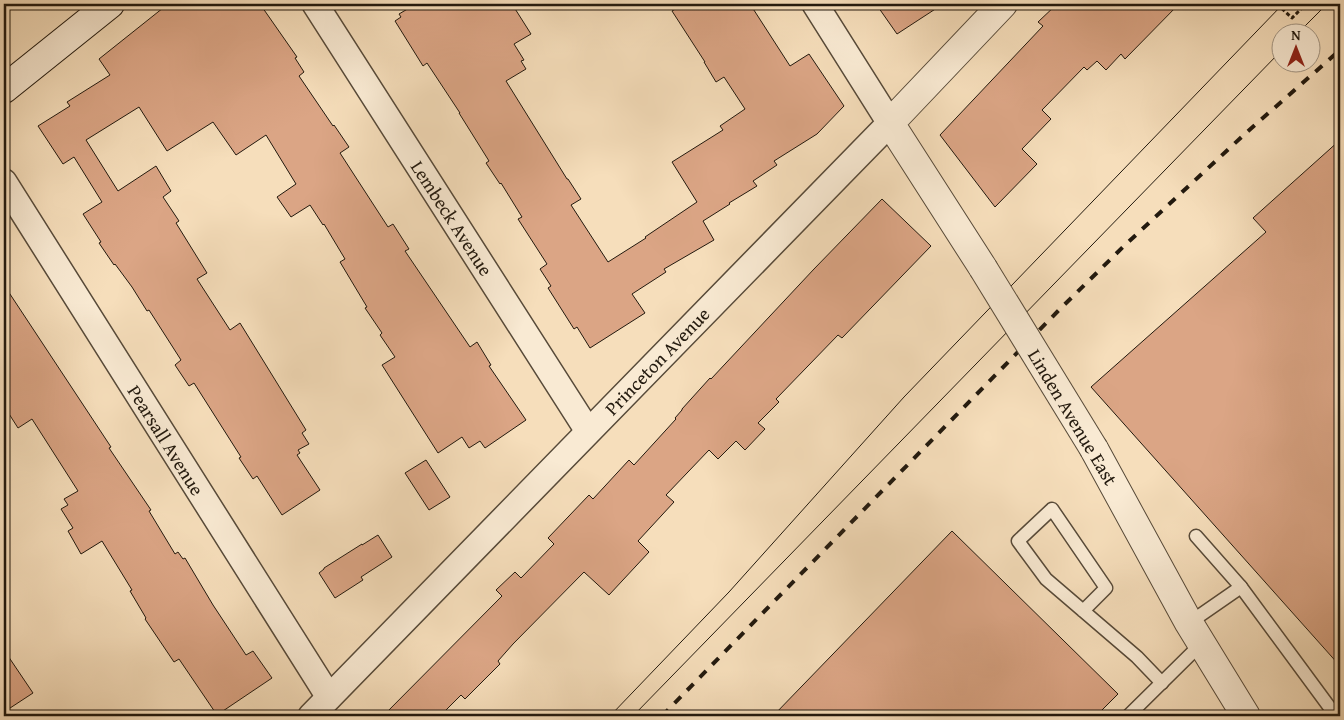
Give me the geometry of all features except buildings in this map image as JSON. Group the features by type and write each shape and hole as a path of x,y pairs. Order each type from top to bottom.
{"street":[{"path":"4,88 110,4"},
{"name":"Lembeck Avenue","path":"315,4 588,431"},
{"path":"815,4 890,123"},
{"name":"Princeton Avenue","path":"311,716 890,123 1003,4"},
{"name":"Linden Avenue East","path":"890,123 983,268 1094,449 1196,633 1246,716"},
{"name":"Pearsall Avenue","path":"4,182 329,697"}],"lane":[{"path":"1083,611 1106,588 1052,509 1018,541 1046,579 1136,657 1162,683"},
{"path":"1196,536 1241,587 1336,716 1340,712"},
{"path":"1128,716 1162,683 1196,633 1241,587"}],"path":[{"path":"1277,4 1292,18 1306,4"}],"tram line":[{"path":"610,716 729,592 904,397 1283,4"},
{"path":"1309,22 1327,4"},
{"path":"633,716 1272,60"}],"railway":[{"path":"662,716 1058,311 1124,246 1247,132 1340,50"}]}
